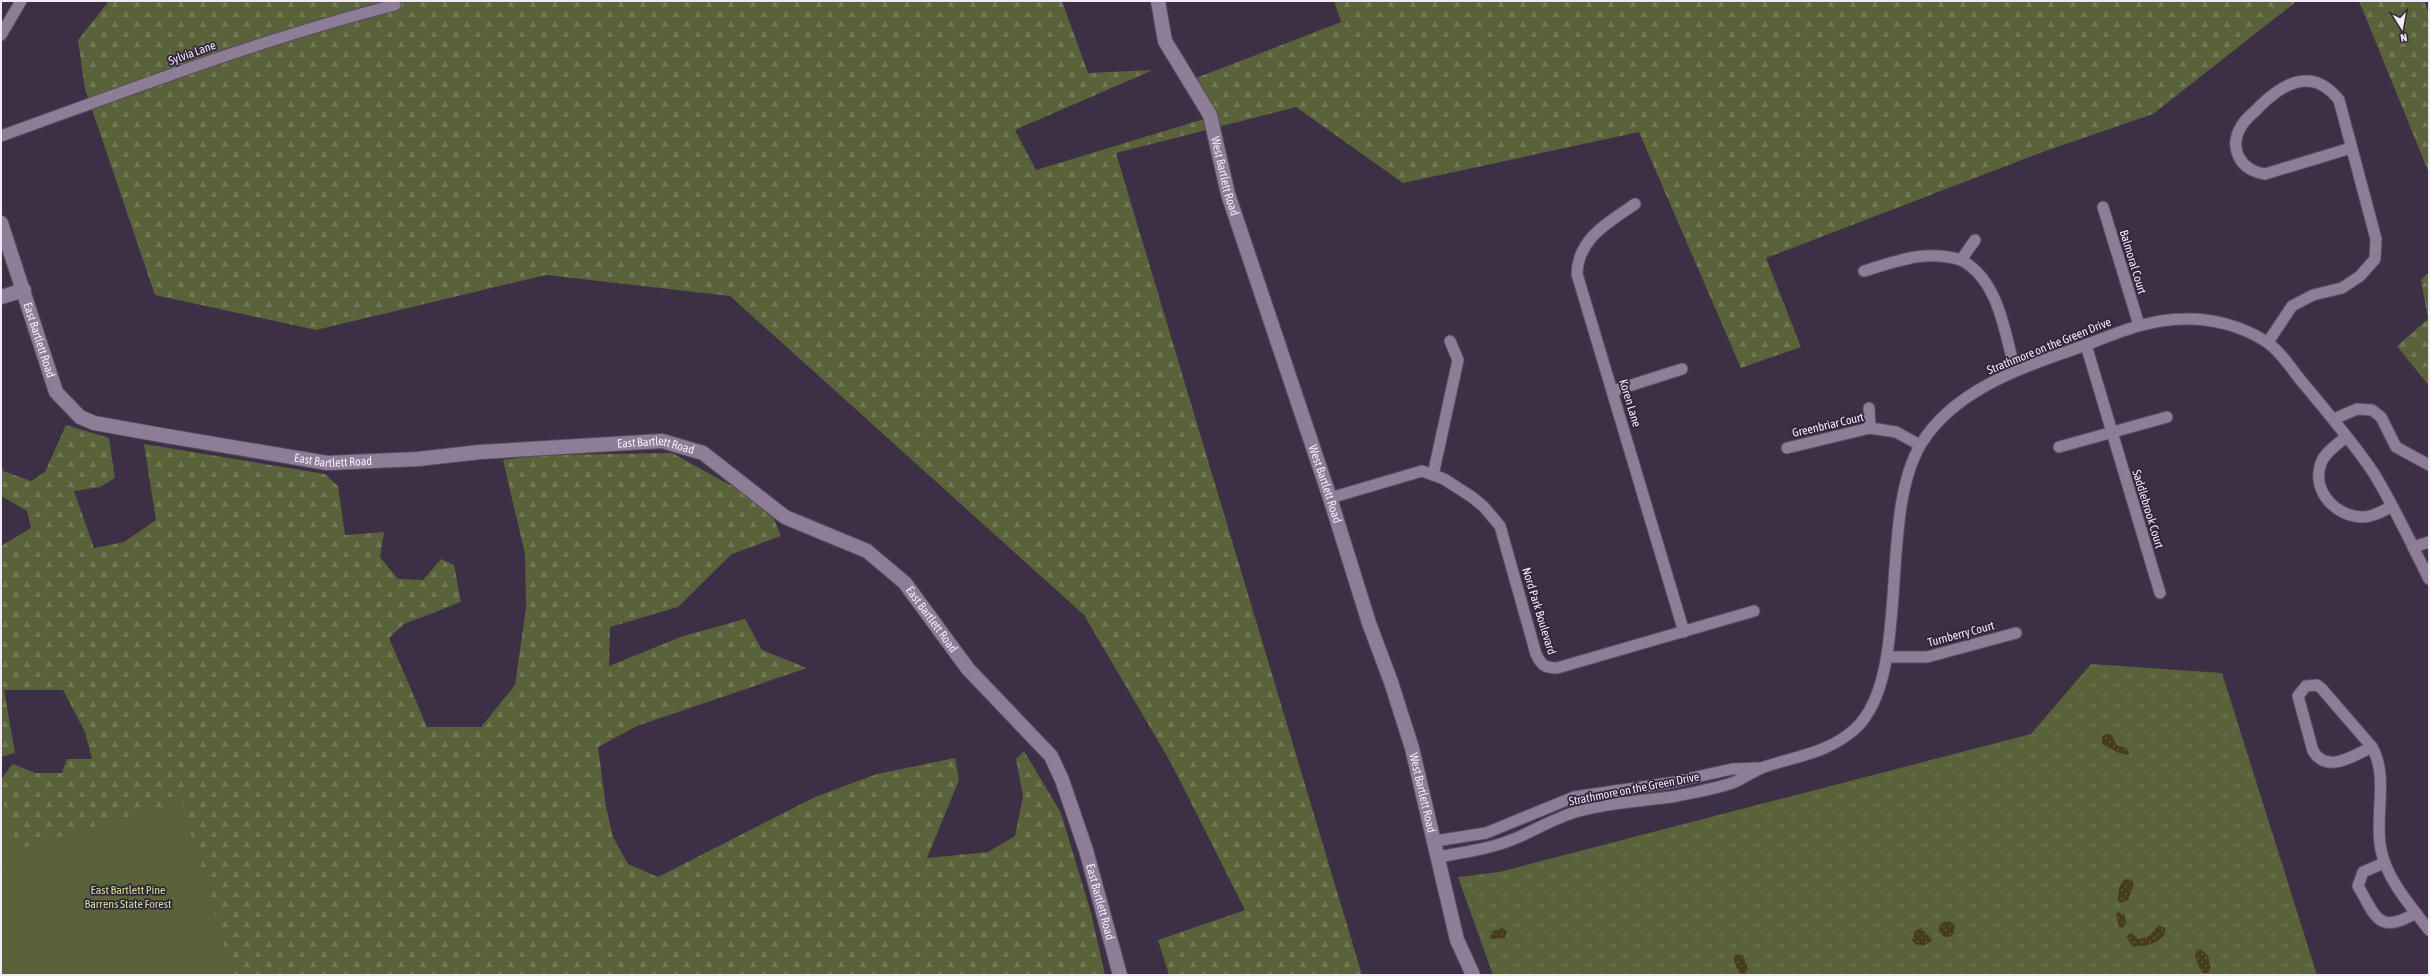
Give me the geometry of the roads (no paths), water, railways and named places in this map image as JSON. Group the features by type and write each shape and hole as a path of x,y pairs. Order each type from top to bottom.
{"street":[{"path":"1,35 21,1"},
{"name":"West Bartlett Road","path":"1158,1 1165,40 1210,115 1228,194 1330,498 1369,623 1391,682 1406,730 1435,841 1457,940 1473,975"},
{"name":"Sylvia Lane","path":"1,136 243,49 336,20 396,5"},
{"path":"2268,342 2292,306 2313,295 2342,288 2352,283 2375,259 2376,239 2339,100 2324,85 2304,81 2292,83 2274,93 2242,124 2235,140 2238,159 2243,165 2252,171 2265,174 2351,148"},
{"name":"Koren Lane","path":"1635,204 1584,244 1577,265 1577,274 1587,312 1613,391 1684,632"},
{"name":"Balmoral Court","path":"2103,207 2139,325"},
{"path":"1,223 24,290"},
{"path":"1961,260 1975,240"},
{"path":"1864,271 1924,254 1942,254 1969,264 1984,278 1993,297 2015,372"},
{"name":"East Bartlett Road","path":"1,297 24,290 40,349 56,392 80,417 94,423 327,463 418,459 480,452 662,441 702,453 785,517 866,551 905,583 931,616 968,669 1050,756 1062,780 1086,850 1120,975"},
{"name":"Strathmore on the Green Drive","path":"1435,841 1486,833 1574,797 1669,783 1732,769 1761,768 1816,754 1833,745 1857,727 1872,706 1887,657 1892,586 1904,489 1920,445 1937,423 1956,406 1984,387 2015,372 2139,325 2164,320 2208,320 2228,325 2268,342 2334,419 2373,473 2429,579"},
{"path":"1434,475 1458,360 1450,341"},
{"name":"Saddlebrook Court","path":"2086,345 2111,433 2160,592"},
{"path":"1613,391 1682,369"},
{"path":"1870,408 1870,428"},
{"path":"2334,419 2357,409 2372,410 2381,417 2396,447 2429,465"},
{"path":"2059,447 2167,416"},
{"name":"Greenbriar Court","path":"1787,448 1870,428 1896,432 1920,445"},
{"path":"2346,437 2324,459 2320,474 2326,500 2347,514 2370,517 2392,507"},
{"name":"Nord Park Boulevard","path":"1330,498 1422,471 1444,479 1472,497 1484,507 1500,526 1536,654 1540,662 1546,668 1557,668 1754,611"},
{"path":"2413,547 2429,542"},
{"name":"Turnberry Court","path":"1887,657 1927,657 2016,633"},
{"path":"2372,747 2340,762 2328,763 2321,760 2313,751 2299,702 2298,696 2302,689 2311,685 2317,685 2322,689 2372,747 2376,755 2379,777 2378,832 2384,864 2395,884 2429,930"},
{"name":"Strathmore on the Green Drive","path":"1438,856 1488,847 1514,839 1551,820 1581,810 1680,795 1720,786 1734,782 1761,768"},
{"path":"1717,772 1720,786"},
{"path":"1486,833 1488,847"},
{"path":"2384,864 2363,872 2358,886 2376,917 2385,922 2397,923 2416,913"}],"park label":[{"name":"East Bartlett Pine Barrens State Forest","path":"128,897"}]}
